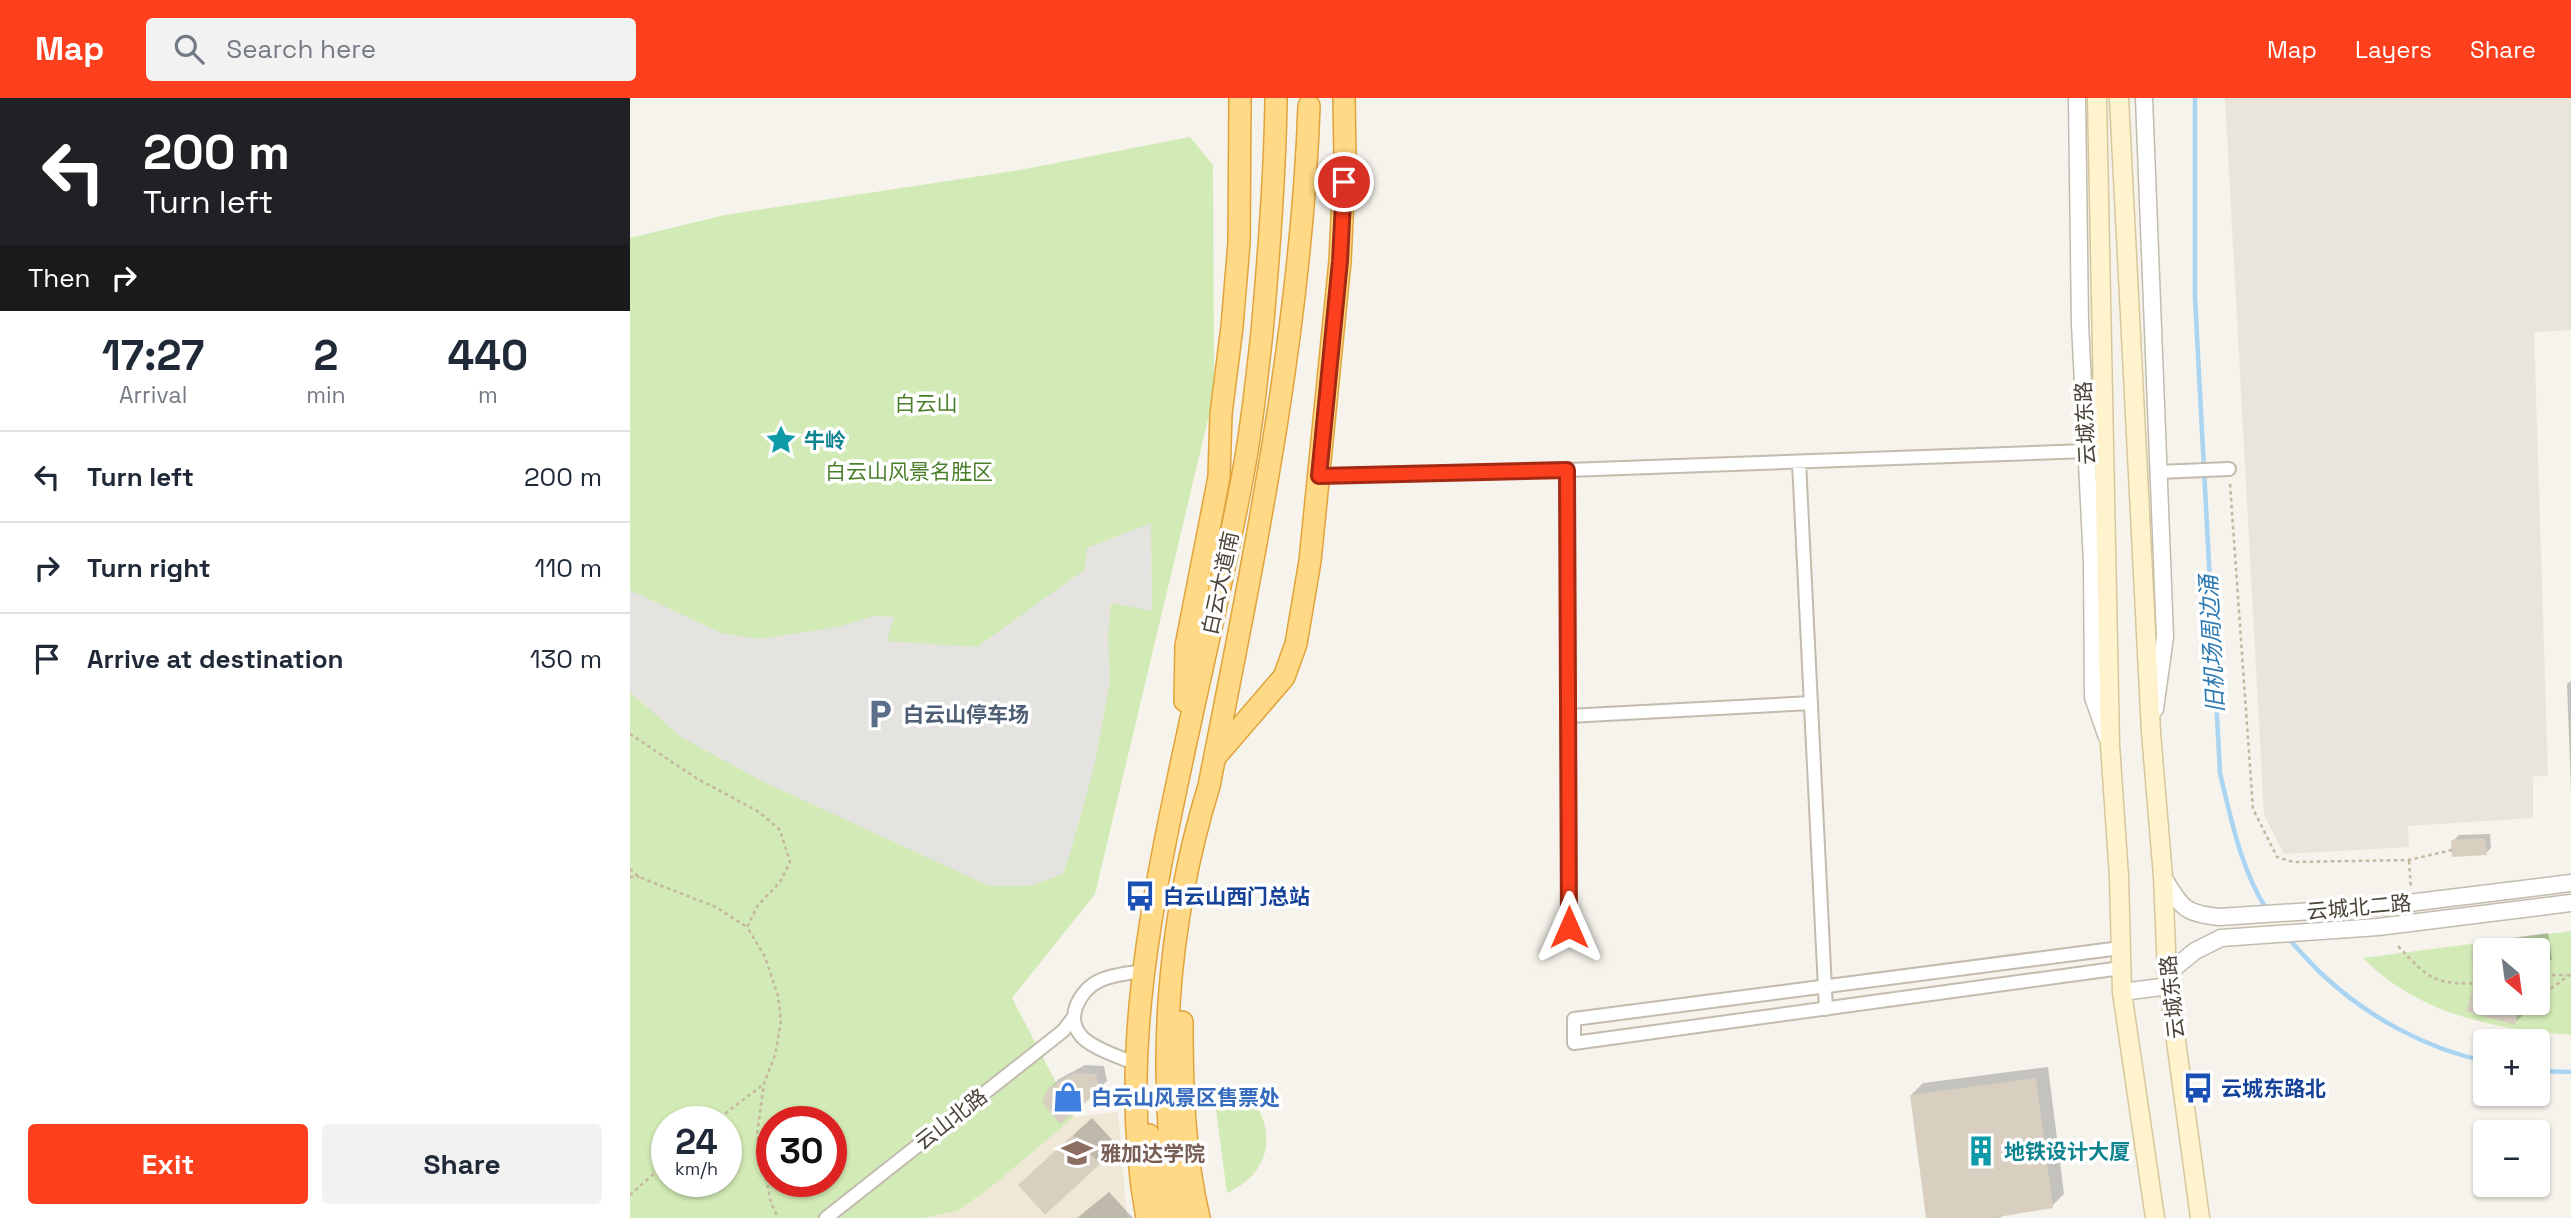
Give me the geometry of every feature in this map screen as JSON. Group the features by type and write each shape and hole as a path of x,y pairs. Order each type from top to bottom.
{"highway":[{"path":"1185,743 1186,646 1219,477 1221,414 1233,315 1239,243 1240,98"},
{"path":"1214,758 1284,677 1298,632 1310,561 1340,261 1345,98"},
{"name":"白云大道南","path":"1147,1218 1136,1123 1138,1010 1154,891 1240,492 1257,380 1275,168 1276,99"},
{"name":"白云大道南","path":"1179,1218 1166,1107 1172,965 1179,909 1196,826 1209,786 1262,510 1292,328 1304,209 1309,106"},
{"name":"白云大道南","path":"1172,965 1182,1012 1182,1090 1199,1218"},
{"name":"白云大道南","path":"1137,1064 1164,1218"}],"main road":[{"name":"云城东路","path":"2097,98 2110,745 2122,992 2155,1218"},
{"name":"云城东路","path":"2119,98 2151,732 2168,980 2200,1218"}],"street":[{"name":"云城东路","path":"2077,98 2080,324 2092,562 2093,697 2110,745"},
{"name":"云城东路","path":"2144,98 2154,316 2166,471 2165,637 2151,732"},
{"path":"1319,476 2087,451"},
{"path":"1798,462 1826,1009"},
{"path":"2166,471 2229,469"},
{"path":"1567,470 1569,927"},
{"path":"1568,716 1811,703"},
{"name":"云城北二路","path":"2163,877 2188,911 2205,915 2237,916 2376,907 2571,883"},
{"name":"云城北二路","path":"2168,980 2195,951 2221,938 2378,927 2571,902"},
{"path":"2376,907 2378,927"},
{"path":"2120,948 1574,1019 1574,1043 2121,968"},
{"name":"云山北路","path":"826,1218 1063,1031 1073,1018 1087,988 1109,975 1144,971"},
{"path":"2122,992 2168,980"},
{"path":"1073,1018 1079,1035 1102,1050 1137,1064"}],"path":[{"path":"2229,469 2253,809 2277,857 2293,862 2409,860 2452,850"},
{"path":"630,734 696,778 759,811 780,830 790,862 780,882 758,905 747,927"},
{"path":"2409,860 2412,903"},
{"path":"630,869 639,877 716,907 747,927 765,957 778,996 781,1021 775,1055 764,1084 757,1134 771,1203 778,1218"},
{"path":"630,877 639,877"},
{"path":"2398,946 2423,973 2440,982 2473,983"},
{"path":"2550,975 2569,975"},
{"path":"2550,989 2569,975"},
{"path":"735,1106 764,1084"},
{"path":"630,1195 651,1176"}],"shaded area":[{"path":"2225,98 2571,98 2571,330 2534,332 2548,775 2533,777 2533,818 2408,826 2409,847 2284,854 2264,815"},
{"name":"白云山停车场","path":"1151,523 1152,611 1111,603 1108,636 1110,681 1095,763 1072,847 1063,874 1030,886 989,886 760,780 681,737 630,692 630,590 721,633 758,639 838,627 874,616 894,617 887,641 977,647 1084,570 1087,548"},
{"name":"雅加达学院","path":"1118,1112 1127,1218 922,1218 957,1211 990,1188 1074,1117"}],"green space":[{"name":"白云山","path":"1190,137 1213,165 1214,394 1095,894 1012,998 1074,1117 990,1188 957,1211 922,1218 630,1218 630,238 725,215 1020,170"},
{"path":"2571,931 2571,1035 2550,1033 2550,1029 2514,1028 2459,1016 2409,993 2363,958 2473,944 2473,1015 2550,1015 2550,938 2517,938"},
{"path":"1235,1093 1250,1100 1259,1110 1264,1123 1266,1146 1264,1156 1254,1174 1227,1193 1214,1095"}],"building":[{"path":"2485,838 2487,855 2452,857 2451,840"},
{"path":"2473,987 2473,1013 2466,1011"},
{"path":"2480,1015 2518,1015 2515,1025"},
{"name":"白云山风景区售票处","path":"1075,1073 1096,1074 1099,1091 1060,1124 1042,1102 1048,1088"},
{"name":"地铁设计大厦","path":"2036,1078 2053,1208 1992,1218 1926,1218 1910,1095"},
{"path":"1073,1135 1100,1164 1045,1215 1018,1185"}],"waterway":[{"name":"旧机场周边涌","path":"2195,98 2195,298 2220,773 2244,861 2267,910"},
{"name":"旧机场周边涌","path":"2287,937 2341,991 2379,1018 2420,1040 2473,1058"},
{"name":"旧机场周边涌","path":"2550,1071 2571,1072"}],"place":[{"name":"牛岭","path":"781,440"},
{"name":"白云山停车场","path":"880,714"},
{"name":"白云山西门总站","path":"1140,896"},
{"name":"云城东路北","path":"2198,1088"},
{"name":"白云山风景区售票处","path":"1068,1097"},
{"name":"地铁设计大厦","path":"1981,1151"},
{"name":"雅加达学院","path":"1077,1153"}],"route":[{"path":"1344,182 1340,261 1319,476 1567,470 1569,927"}],"park label":[{"name":"白云山风景名胜区","path":"909,471"}]}
